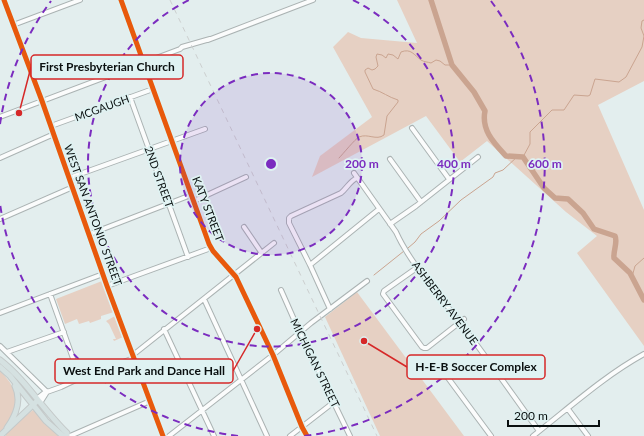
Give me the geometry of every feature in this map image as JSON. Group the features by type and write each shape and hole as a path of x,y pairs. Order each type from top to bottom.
{"main road":[{"path":"0,360 14,372 36,402 46,421 63,436"},
{"path":"0,367 67,433 68,436"},
{"path":"7,428 16,414 18,402 17,388 10,376"},
{"path":"0,436 36,402"}],"street":[{"name":"WEST SAN ANTONIO STREET","path":"4,0 163,436"},
{"path":"13,25 80,0"},
{"name":"KATY STREET","path":"121,0 211,248 234,274 273,355 307,436"},
{"path":"0,117 144,63 182,47 312,0"},
{"name":"MCGAUGH","path":"51,126 153,89"},
{"name":"2ND STREET","path":"130,97 188,257"},
{"path":"412,128 450,179"},
{"path":"69,178 205,129"},
{"path":"0,158 54,134"},
{"path":"390,224 421,202 478,157"},
{"path":"390,159 421,202"},
{"name":"ASHBERRY AVENUE","path":"354,172 396,232 400,241 418,267 539,431"},
{"path":"194,201 246,177"},
{"path":"330,309 289,223 289,218 341,192 350,182 357,178"},
{"path":"0,220 73,187"},
{"path":"90,234 191,195"},
{"path":"310,265 379,209"},
{"path":"244,228 262,252"},
{"path":"36,402 44,393 133,356 164,329 274,243"},
{"path":"108,286 211,248"},
{"path":"418,267 385,290 383,294 422,347 427,348 464,319"},
{"path":"0,313 103,274"},
{"path":"169,436 367,281"},
{"name":"MICHIGAN STREET","path":"281,290 350,436"},
{"path":"50,294 80,378"},
{"path":"204,299 268,436"},
{"path":"164,329 214,436"},
{"path":"7,352 64,332"},
{"path":"0,346 47,392"},
{"path":"533,436 607,378 644,354"},
{"path":"434,359 491,436"},
{"path":"68,436 150,401"},
{"path":"290,436 334,402"},
{"path":"568,409 588,436"}],"shaded area":[{"path":"397,0 644,0 644,81 598,105 644,210 644,346 577,253 597,236 566,212 487,141 460,162 426,116 312,177 320,156 372,117 333,47 348,32 361,38 417,43"},
{"path":"102,281 114,312 101,316 101,319 90,323 89,321 79,324 77,319 65,324 56,299"},
{"path":"357,292 464,436 380,436 325,317"},
{"path":"115,316 123,337 114,341 113,339 116,339 106,321"},
{"path":"0,371 12,387 16,401 11,416 0,433"},
{"path":"33,410 58,436 6,436 11,428"}],"waterway":[{"path":"431,0 452,65 474,92 485,111 485,124 493,141 506,156 523,157 544,188 555,198 568,199 583,213 594,229 615,236 616,241 614,258 630,273 644,300"},
{"path":"523,157 530,144 530,132 552,110 564,110 574,95 590,95 595,79 619,82 626,77 642,47 644,36 641,28 642,21 644,20"},
{"path":"339,158 359,137 381,137 384,135 387,116 398,102 398,100 373,89 365,72 368,68 372,70 378,66 376,57 377,54 386,58 388,54 393,55 398,59 401,52 410,51 423,61 431,63 436,60 445,65 452,65"},
{"path":"408,248 421,234 439,221 461,200 493,177 495,173 503,170 518,156"},
{"path":"374,275 404,251"},
{"path":"632,277 635,266 644,258"}],"railway":[{"path":"170,0 377,436"}],"cycle path":[{"path":"4,0 42,101 107,286 163,436"},
{"path":"121,0 209,244 213,251 236,277 273,355 307,436"}],"place":[{"name":"First Presbyterian Church","path":"19,113"},
{"name":"West End Park and Dance Hall","path":"257,329"},
{"name":"H-E-B Soccer Complex","path":"364,341"}]}
